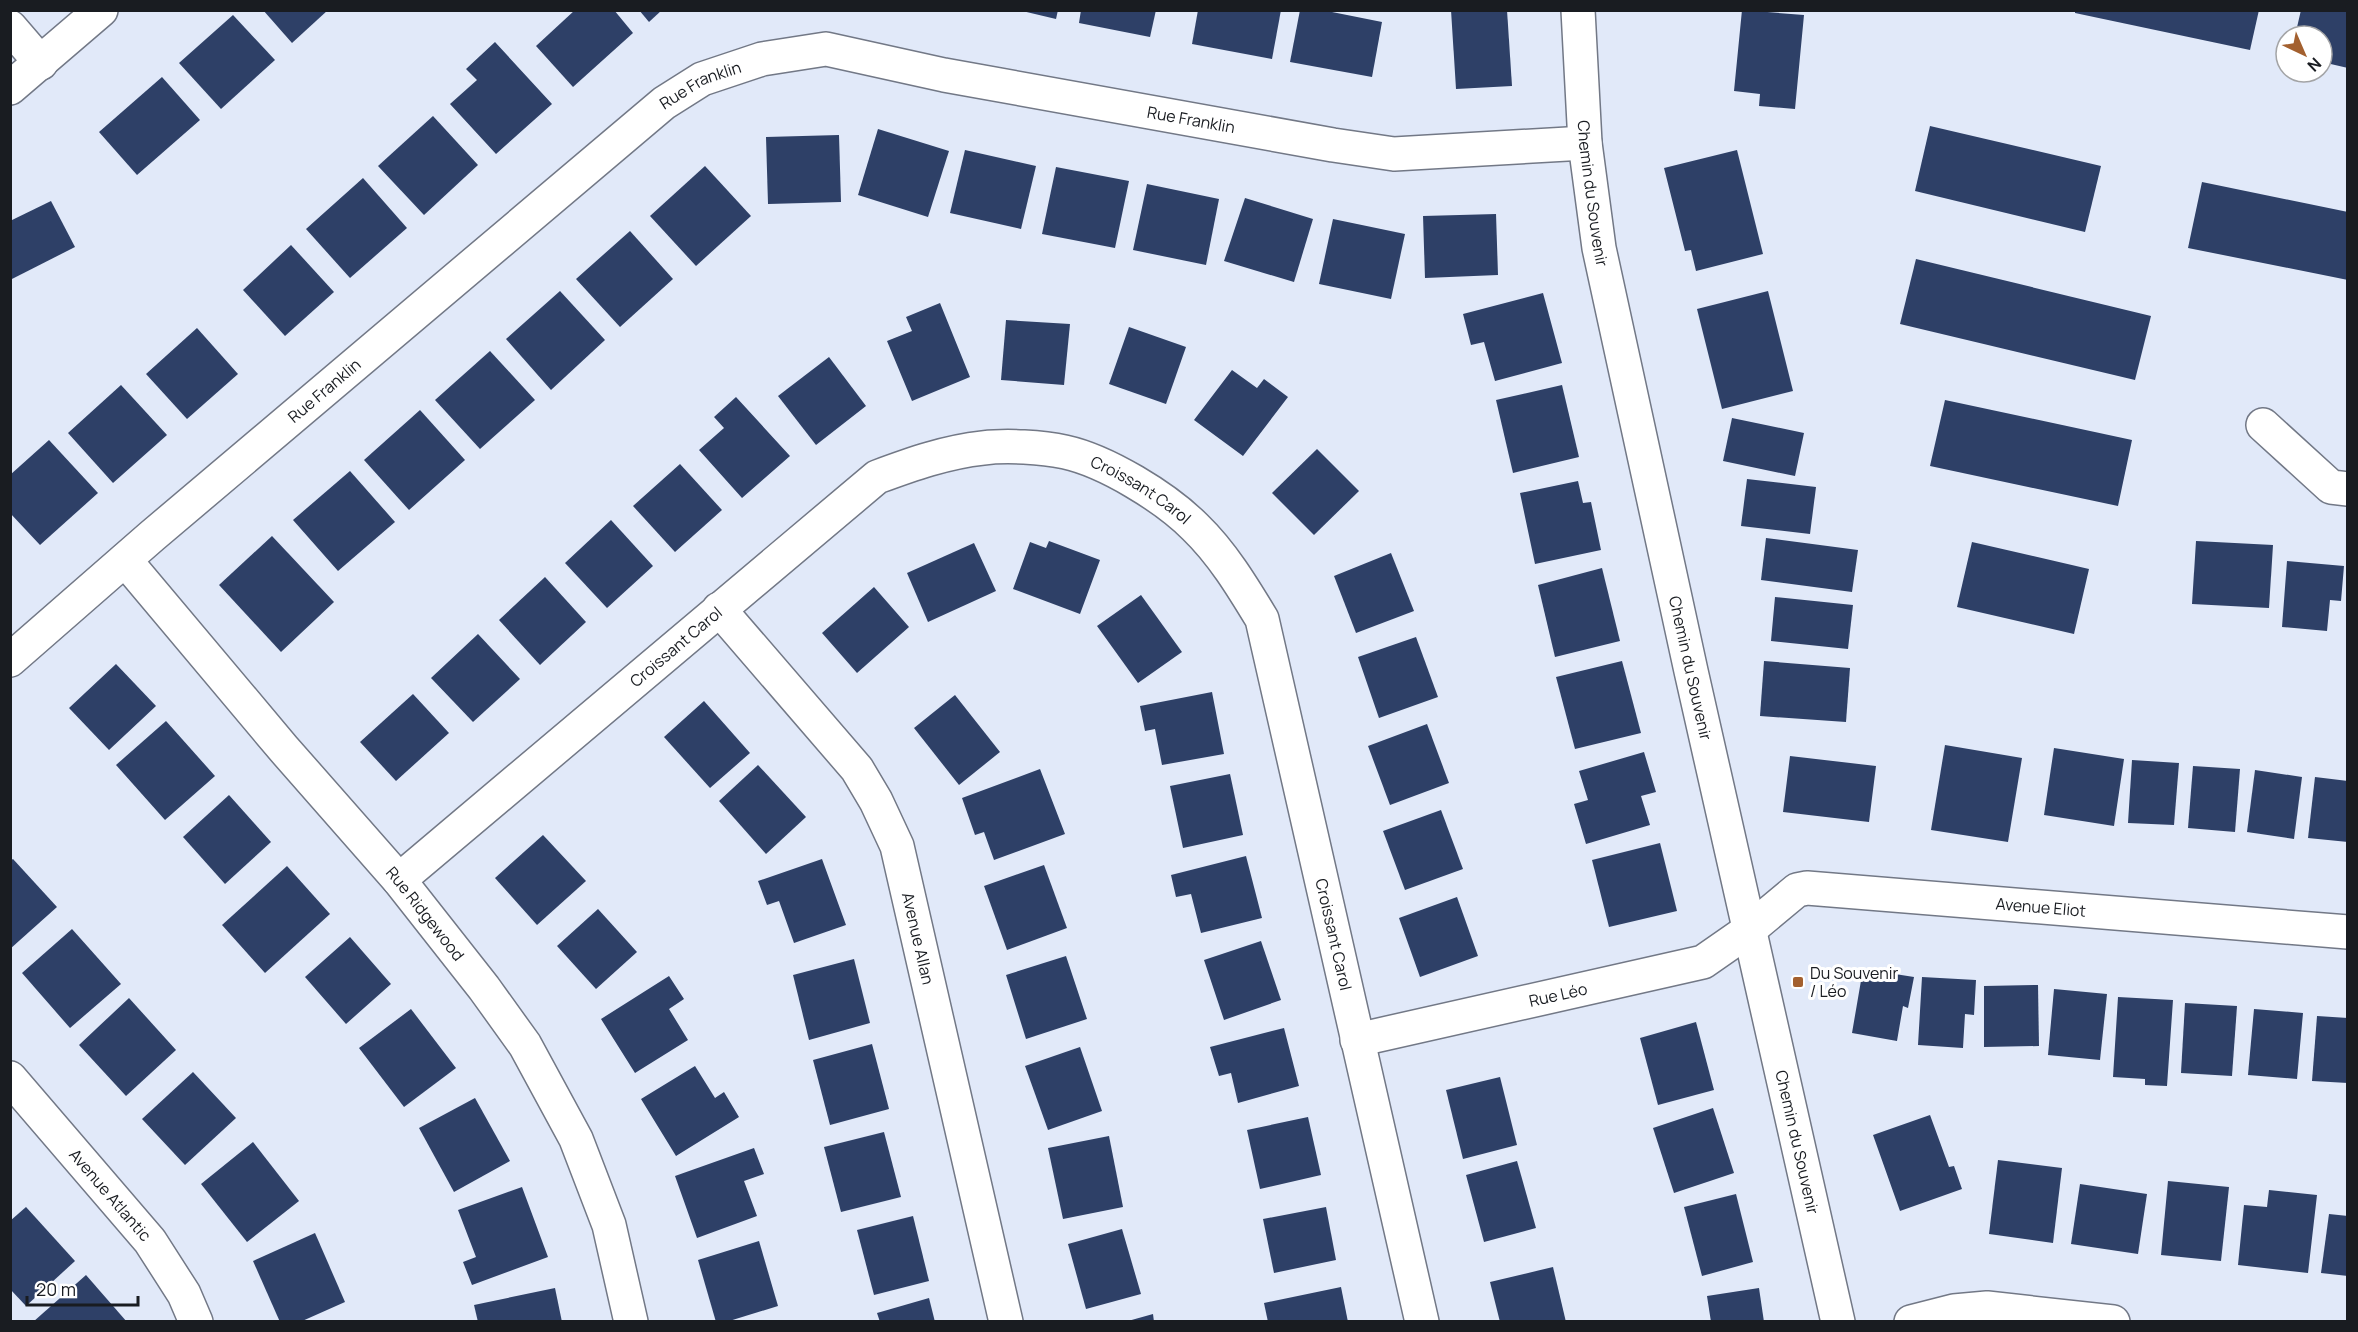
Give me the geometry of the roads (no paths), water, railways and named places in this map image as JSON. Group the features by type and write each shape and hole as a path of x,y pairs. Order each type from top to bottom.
{"street":[{"path":"10,88 101,10"},
{"name":"Chemin du Souvenir","path":"1578,10 1585,143 1593,211 1606,282 1749,930 1839,1322"},
{"path":"10,27 40,63"},
{"name":"Rue Franklin","path":"10,660 664,104 702,79 762,59 826,49 978,81 1394,154 1585,143"},
{"path":"2263,425 2331,487 2348,489"},
{"name":"Croissant Carol","path":"399,880 877,477 918,462 984,448 1065,452 1114,471 1163,500 1194,526 1221,556 1262,619 1422,1322"},
{"name":"Rue Ridgewood","path":"125,560 283,748 399,880 484,988 525,1045 576,1139 609,1225 631,1322"},
{"name":"Avenue Allan","path":"719,609 857,769 876,801 897,846 1006,1322"},
{"name":"Avenue Eliot","path":"1749,930 1797,890 1807,888 2348,932"},
{"name":"Rue Léo","path":"1357,1041 1703,962 1749,930"},
{"name":"Avenue Atlantic","path":"10,1078 150,1241 184,1294 196,1322"},
{"path":"1911,1322 1954,1311 1987,1308 2113,1322"}],"place":[{"name":"Du Souvenir / Léo","path":"1798,982"}]}
